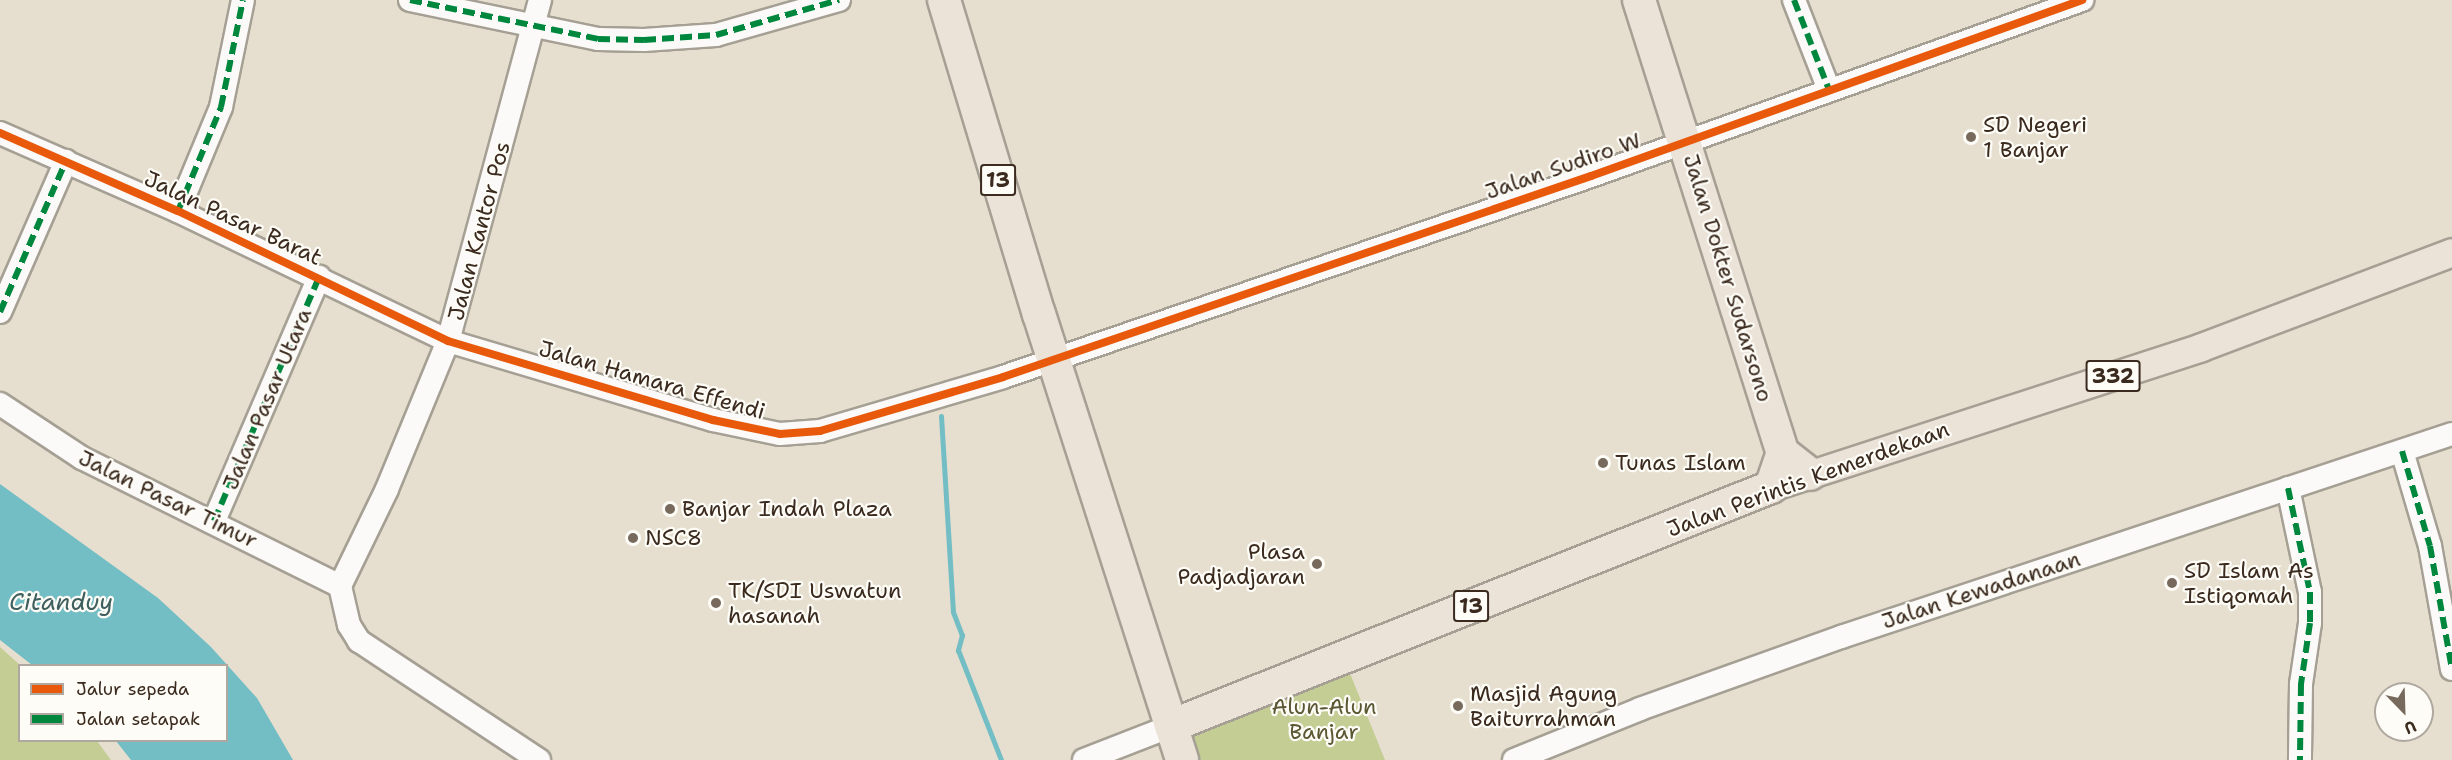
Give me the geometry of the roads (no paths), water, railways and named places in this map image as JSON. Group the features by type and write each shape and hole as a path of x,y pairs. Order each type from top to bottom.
{"highway":[{"name":"13","path":"944,0 1054,359 1182,760"},
{"name":"Jalan Dokter Sudarsono","path":"1639,0 1783,453"},
{"path":"1771,488 1783,453 1810,474"},
{"name":"Jalan Perintis Kemerdekaan","path":"1171,726 1771,488"}],"main road":[{"name":"Jalan Perintis Kemerdekaan","path":"1771,488 2201,347 2452,252"}],"street":[{"path":"178,211 220,107 243,0"},
{"path":"410,0 598,39 716,35 839,0"},
{"name":"Jalan Kantor Pos","path":"340,586 387,489 448,341 540,0"},
{"path":"1794,0 1829,90"},
{"name":"Jalan Sudiro W","path":"1054,359 1686,142 2082,0"},
{"name":"Jalan Pasar Barat","path":"0,132 320,277 448,341"},
{"path":"0,312 66,161"},
{"name":"Jalan Pasar Utara","path":"214,521 320,277"},
{"name":"Jalan Hamara Effendi","path":"448,341 713,420 780,434 820,431 862,421 1054,359"},
{"name":"Jalan Pasar Timur","path":"0,404 82,458 214,521 340,586"},
{"name":"Jalan Kewadanaan","path":"1514,760 1640,709 1841,637 2452,434"},
{"path":"2402,451 2430,546 2452,669"},
{"path":"2288,488 2310,592 2310,623 2301,684 2300,760"},
{"path":"340,586 349,626 359,641 539,760"},
{"path":"1084,760 1171,726"}],"water":[{"name":"Citanduy","path":"0,484 158,598 226,664 31,664 0,640"},
{"name":"Citanduy","path":"228,666 257,698 293,760 131,760 117,742 228,742"}],"waterway":[{"path":"941,416 953,612 962,635 958,650 1001,760"}],"place":[{"name":"SD Negeri 1 Banjar","path":"1971,137"},
{"name":"Tunas Islam","path":"1603,463"},
{"name":"Banjar Indah Plaza","path":"670,509"},
{"name":"NSC8","path":"633,538"},
{"name":"Plasa Padjadjaran","path":"1317,564"},
{"name":"SD Islam As Istiqomah","path":"2172,583"},
{"name":"TK/SDI Uswatun hasanah","path":"716,603"},
{"name":"Masjid Agung Baiturrahman","path":"1458,706"}],"park label":[{"name":"Alun-Alun Banjar","path":"1324,718"}]}
